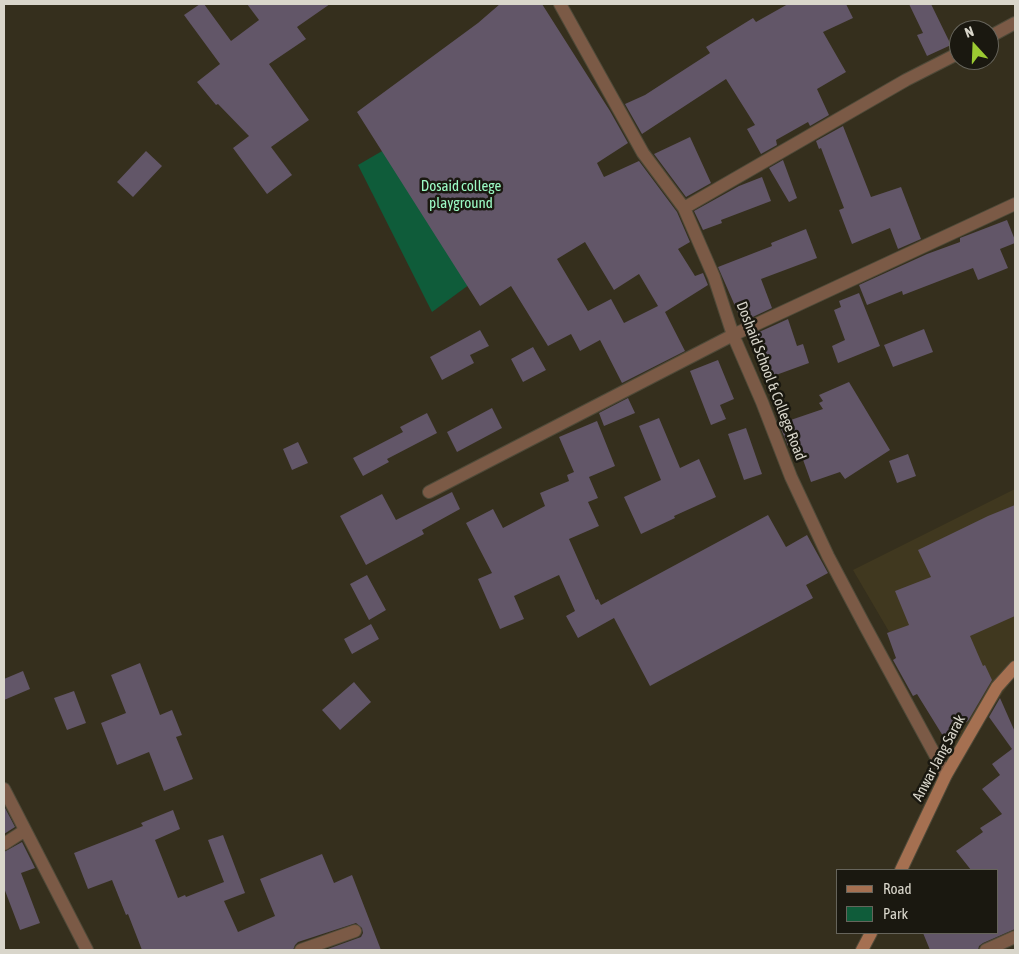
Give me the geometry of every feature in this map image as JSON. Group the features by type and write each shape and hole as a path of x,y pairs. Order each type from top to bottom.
{"main road":[{"name":"Anwar Jang Sarak","path":"901,869 946,775 997,687 1015,667"},
{"path":"862,950 870,934"}],"street":[{"name":"Doshaid School & College Road","path":"560,4 642,153 684,208 714,277 733,335 762,402 790,477 865,626 946,775"},
{"path":"999,32 1015,23"},
{"path":"684,208 897,85 949,58"},
{"path":"429,492 733,335 1015,204"},
{"path":"4,789 87,950"},
{"path":"4,844 24,831"},
{"path":"302,950 354,930"},
{"path":"986,950 1015,936"}],"shaded area":[{"path":"1015,489 1015,676 960,753 853,570"}],"green space":[{"name":"Dosaid college playground","path":"472,99 568,212 432,312 358,165"}],"building":[{"path":"200,4 204,4 231,41 259,20 247,4 330,4 297,27 306,39 269,64 309,120 271,147 292,175 267,194 233,148 249,136 218,104 216,105 197,82 220,64 184,15"},
{"path":"500,4 542,4 610,111 628,143 597,163 604,177 639,161 677,212 690,242 678,249 695,276 703,273 708,285 665,312 685,351 622,383 600,340 580,351 571,334 548,346 511,286 480,306 357,112 478,23","holes":["585,242 614,290 639,274 658,306 624,323 611,299 588,311 557,259"]},
{"path":"788,4 846,4 853,18 823,32 846,72 817,89 829,115 810,126 808,122 776,140 777,145 761,154 747,129 755,125 726,79 642,134 625,104 645,95 710,53 706,47 753,18 756,22"},
{"path":"909,4 931,4 949,41 949,46 927,56 917,35 923,33"},
{"path":"843,126 871,197 901,187 921,239 898,249 890,228 852,244 839,210 844,208 821,148 819,149 816,141"},
{"path":"690,137 711,183 686,197 654,154"},
{"path":"146,151 162,166 133,197 117,182"},
{"path":"783,160 797,198 789,202 769,168"},
{"path":"762,177 771,201 721,220 722,223 703,230 694,211 739,186"},
{"path":"1007,220 1015,243 1000,249 1008,268 978,280 973,268 903,295 902,291 867,305 859,285 927,254 960,242 960,238"},
{"path":"806,229 817,258 761,279 772,308 742,322 718,267 772,246 771,243"},
{"path":"859,293 880,346 838,363 832,346 845,340 834,310 841,307 839,301"},
{"path":"788,319 797,346 803,344 809,363 765,379 748,337"},
{"path":"924,329 933,352 893,367 884,345"},
{"path":"480,330 489,346 470,355 474,363 442,380 430,357"},
{"path":"533,347 546,370 523,382 511,359"},
{"path":"718,360 734,399 720,405 726,419 711,425 690,371"},
{"path":"849,382 890,450 845,479 840,472 811,482 797,443 788,446 779,424 823,409 819,403 823,401 819,395"},
{"path":"628,398 635,413 604,426 599,413"},
{"path":"492,408 502,428 457,452 447,432"},
{"path":"427,413 437,433 387,459 389,462 363,476 353,458 403,432 400,427"},
{"path":"659,418 680,468 699,459 716,497 674,516 675,518 641,534 624,497 661,480 639,426"},
{"path":"597,421 615,466 589,477 598,498 588,502 599,526 569,539 596,600 598,599 601,605 768,515 786,547 807,535 828,573 806,585 813,598 650,686 614,618 578,638 566,616 575,611 559,575 514,596 524,619 500,629 478,579 492,573 466,523 493,509 503,528 545,506 540,493 569,481 567,475 574,472 559,437"},
{"path":"746,428 762,474 744,480 728,434"},
{"path":"298,442 308,463 292,470 283,449"},
{"path":"908,454 916,476 897,483 889,461"},
{"path":"452,492 460,509 422,530 424,534 366,565 340,516 382,494 396,520"},
{"path":"1015,505 1015,616 970,636 983,666 985,665 992,680 968,721 943,736 917,694 913,696 893,660 896,658 887,633 909,625 895,591 931,577 918,550"},
{"path":"367,575 386,610 369,620 350,584"},
{"path":"371,624 379,639 352,654 344,639"},
{"path":"140,663 160,715 172,710 182,735 176,737 193,779 164,791 149,752 117,765 101,723 126,713 111,675"},
{"path":"23,671 30,689 4,700 4,679"},
{"path":"354,682 371,702 340,730 322,710"},
{"path":"74,691 86,723 67,730 54,698"},
{"path":"1000,698 1015,732 1015,929 983,943 979,946 978,950 930,950 923,934 999,934 999,869 970,869 956,851 983,832 980,828 1002,814 982,789 1000,775 992,764 1012,749 989,717"},
{"path":"4,806 15,827 4,834"},
{"path":"173,810 180,829 155,840 178,898 185,895 186,897 224,882 208,840 223,835 245,893 224,901 238,932 275,916 260,879 322,854 334,883 352,875 381,950 325,950 361,937 363,933 362,928 356,923 298,942 293,950 142,950 112,880 88,889 74,853 143,826 141,823"},
{"path":"22,842 35,868 21,873 40,923 20,930 4,888 4,852"}]}
